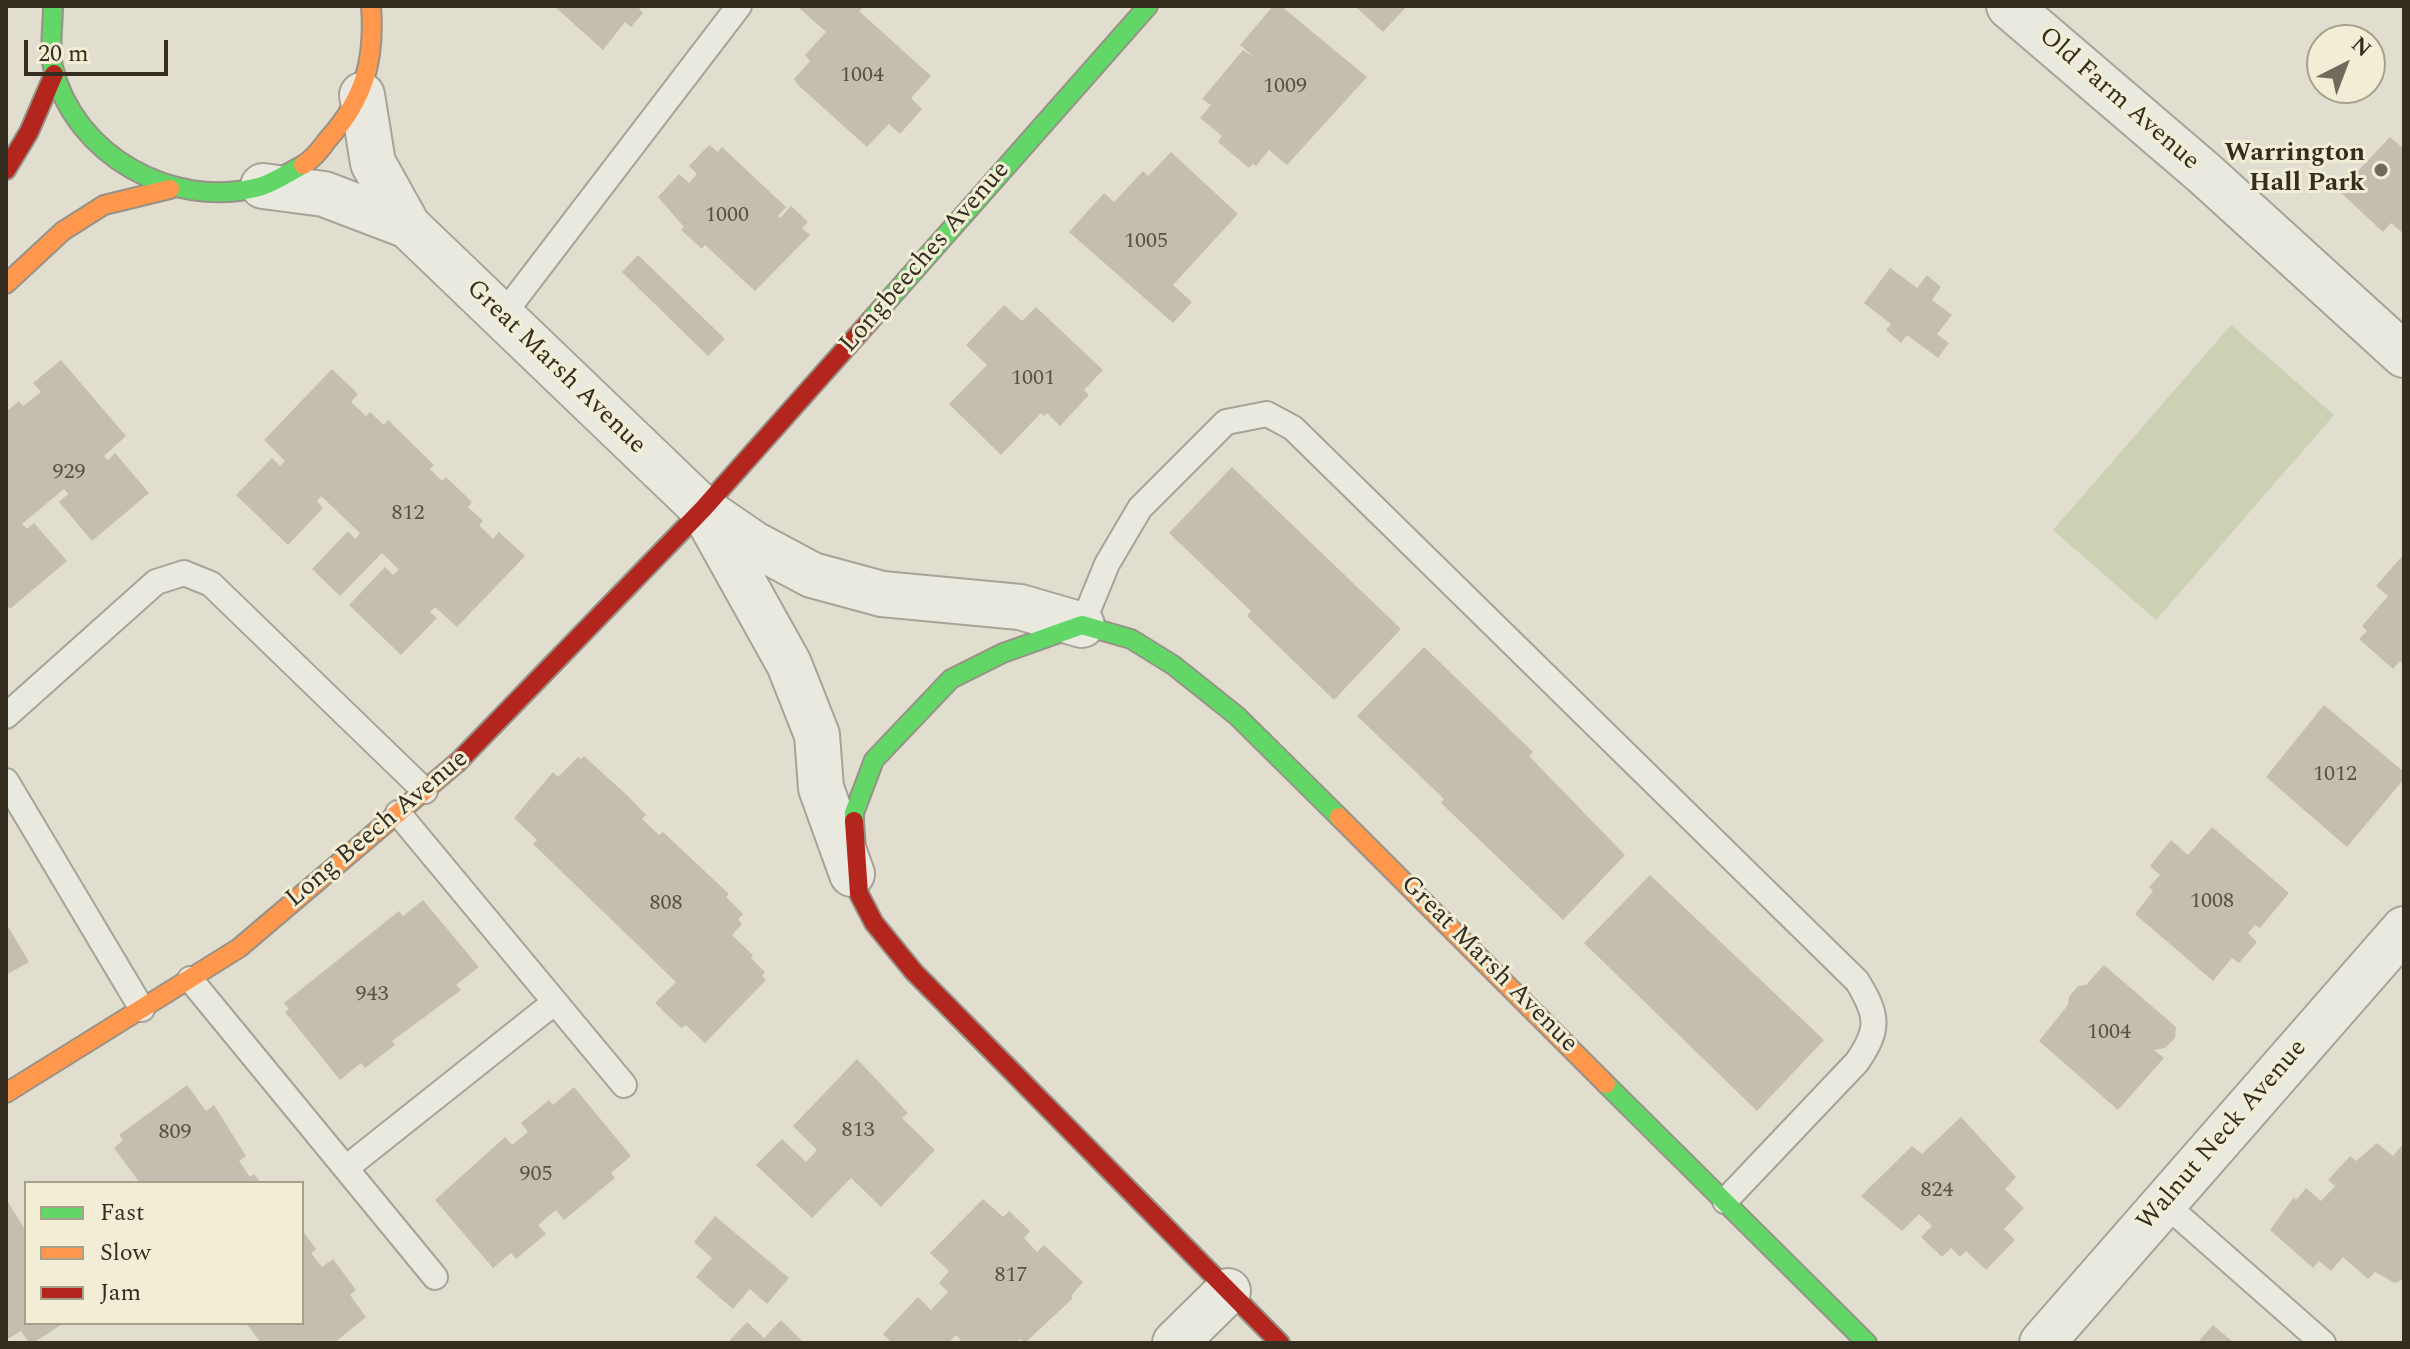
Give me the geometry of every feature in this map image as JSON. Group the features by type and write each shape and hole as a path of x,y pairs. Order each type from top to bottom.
{"street":[{"path":"53,6 49,26 54,74 71,113 97,147 131,172 170,189 216,195 263,186 304,166 338,134 362,95 373,49 371,6"},
{"name":"Longbeeches Avenue","path":"703,509 1148,6"},
{"name":"Old Farm Avenue","path":"2009,6 2204,173 2404,355"},
{"path":"6,170 29,132 54,74"},
{"name":"Great Marsh Avenue","path":"362,95 373,163 408,226 703,509 754,544 812,575 882,594 1020,607 1131,639 1173,665 1237,716 1867,1343"},
{"name":"Great Marsh Avenue","path":"263,186 324,194 408,226"},
{"path":"6,284 63,231 104,205 170,189"},
{"name":"Great Marsh Avenue","path":"703,509 789,664 817,735 821,788 859,894 874,923 914,972 1280,1343"},
{"name":"Long Beech Avenue","path":"6,1093 239,948 476,747 703,509"},
{"name":"Great Marsh Avenue","path":"859,894 854,813 874,760 951,679 1003,653 1082,625"},
{"name":"Walnut Neck Avenue","path":"2042,1343 2404,929"},
{"path":"1175,1343 1228,1291"}],"lane":[{"path":"502,316 739,6"},
{"path":"1082,625 1107,564 1140,508 1226,422 1267,414 1293,428 1857,981 1869,1001 1875,1022 1872,1042 1857,1062 1725,1201"},
{"path":"6,716 156,582 184,573 211,584 425,791"},
{"path":"6,781 142,1009"},
{"path":"398,813 624,1085"},
{"path":"190,979 435,1277"},
{"path":"346,1168 555,1002"},
{"path":"2164,1203 2323,1343"}],"green space":[{"path":"2231,325 2334,415 2156,620 2053,530"}],"building":[{"path":"554,6 637,6 643,13 631,27 625,22 603,50"},
{"path":"797,6 864,6 859,11 931,76 911,98 922,109 900,134 889,124 867,147 798,85 794,79 810,61 805,55 826,32"},
{"path":"1273,6 1281,6 1367,77 1287,165 1269,150 1256,166 1253,164 1249,168 1218,142 1222,136 1200,118 1211,105 1202,99 1243,50 1254,57 1240,45"},
{"path":"1355,6 1407,6 1383,32"},
{"name":"Warrington Hall Park","path":"2390,137 2404,149 2404,234 2391,223 2383,232 2339,191"},
{"path":"709,145 718,152 722,147 786,207 778,216 780,218 791,206 808,222 802,228 810,235 755,291 705,245 702,249 681,230 684,227 658,197 679,174 689,183 697,174 689,166"},
{"path":"1171,152 1238,214 1173,285 1192,302 1173,323 1069,232 1104,193 1114,202 1143,171 1148,176"},
{"path":"638,255 725,339 708,356 622,272"},
{"path":"1890,268 1917,288 1927,275 1941,287 1932,300 1952,315 1937,334 1949,343 1938,358 1907,335 1901,343 1886,330 1891,324 1864,303"},
{"path":"1004,305 1022,321 1036,307 1103,370 1084,390 1089,395 1060,426 1047,413 1044,416 1041,413 1001,455 949,404 987,365 966,345"},
{"path":"61,360 126,436 104,456 108,460 115,453 149,493 92,541 59,502 68,494 64,489 22,524 27,529 34,523 67,561 10,609 6,604 6,412 19,401 23,406 41,392 33,383"},
{"path":"332,369 358,394 351,402 366,416 370,412 384,425 388,420 434,465 430,469 442,481 446,477 472,502 468,507 483,521 479,525 493,539 499,532 525,556 457,627 435,607 430,612 437,618 401,655 349,605 385,567 393,575 399,570 382,553 340,596 312,569 348,531 355,539 360,533 321,496 317,501 323,508 288,545 236,495 272,458 280,466 285,461 264,440"},
{"path":"1232,467 1401,629 1334,700 1247,616 1251,611 1169,533"},
{"path":"2404,554 2404,665 2400,661 2393,669 2359,639 2367,631 2362,626 2388,596 2376,586"},
{"path":"1424,647 1533,752 1529,756 1625,855 1563,920 1441,803 1444,799 1357,716"},
{"path":"2324,705 2404,772 2404,779 2347,847 2266,777"},
{"path":"584,756 646,815 642,819 659,835 663,832 729,894 726,897 743,914 738,919 742,924 732,935 753,955 751,958 765,972 762,976 766,980 705,1043 686,1025 681,1028 655,1003 676,982 533,844 537,840 514,818 553,772 558,777 578,757 581,759"},
{"path":"2212,827 2289,893 2260,928 2255,925 2248,933 2257,942 2239,963 2232,958 2213,981 2135,914 2153,891 2149,887 2160,875 2150,866 2171,840 2188,855"},
{"path":"1650,875 1824,1040 1757,1111 1584,943"},
{"path":"423,900 479,967 456,985 461,990 392,1041 395,1045 365,1068 361,1063 340,1080 285,1012 289,1009 284,1003 399,911 403,916"},
{"path":"6,923 29,962 6,975"},
{"path":"2104,965 2176,1027 2175,1038 2165,1048 2154,1050 2164,1058 2118,1110 2039,1041 2068,1005 2069,997 2078,986 2086,985"},
{"path":"857,1059 908,1113 902,1118 935,1150 881,1207 851,1178 812,1218 756,1165 782,1139 806,1162 817,1150 793,1126"},
{"path":"187,1085 206,1111 214,1105 246,1156 239,1161 250,1177 254,1174 259,1181 139,1181 114,1148 123,1140 119,1135"},
{"path":"574,1087 631,1156 611,1173 615,1178 564,1220 556,1210 538,1225 546,1234 516,1259 511,1253 493,1268 435,1200 505,1137 512,1145 528,1132 521,1123 549,1100 553,1105"},
{"path":"1961,1117 2016,1177 2005,1189 2024,1208 2004,1229 2015,1240 1986,1270 1966,1251 1960,1257 1951,1248 1942,1257 1921,1237 1932,1226 1919,1214 1902,1231 1861,1196 1912,1146 1922,1154"},
{"path":"2377,1143 2393,1156 2404,1143 2404,1279 2395,1283 2375,1272 2368,1279 2343,1257 2331,1271 2319,1261 2313,1268 2270,1230 2294,1197 2296,1200 2306,1188 2321,1201 2335,1186 2328,1180 2350,1156 2356,1161"},
{"path":"6,1199 24,1228 24,1325 61,1325 33,1343 29,1343 21,1331 6,1340"},
{"path":"983,1199 1003,1217 1009,1211 1030,1231 1024,1238 1037,1252 1044,1245 1083,1282 1071,1296 1073,1298 1025,1343 1019,1339 1016,1343 963,1343 956,1335 948,1343 892,1343 883,1334 918,1297 931,1310 948,1292 939,1283 949,1271 930,1253"},
{"path":"715,1216 789,1278 767,1304 750,1289 733,1309 696,1277 712,1258 694,1242"},
{"path":"304,1233 316,1249 311,1253 322,1267 333,1259 356,1290 350,1295 366,1317 334,1343 261,1343 248,1325 304,1325"},
{"path":"781,1320 804,1343 727,1343 747,1322 764,1338"},
{"path":"2213,1325 2234,1343 2197,1343"}],"traffic: fast":[{"path":"53,6 52,60 64,98 82,126 104,150 131,169 161,182 193,190 226,192 265,185 303,165"},
{"path":"870,321 1148,6"},
{"path":"854,821 854,813 874,760 951,679 1003,653 1082,625 1131,639 1173,665 1237,716 1339,817"},
{"path":"1606,1084 1867,1343"}],"traffic: slow":[{"path":"303,165 311,160 341,123 359,93 369,61 371,6"},
{"path":"6,284 63,231 104,205 170,189"},
{"path":"6,1093 239,948 458,762"},
{"path":"1339,817 1606,1084"}],"traffic: jam":[{"path":"6,170 29,132 54,74"},
{"path":"458,762 703,509 870,321"},
{"path":"854,821 859,894 874,923 914,972 1280,1343"}],"place":[{"name":"Warrington Hall Park","path":"2381,170"}]}
